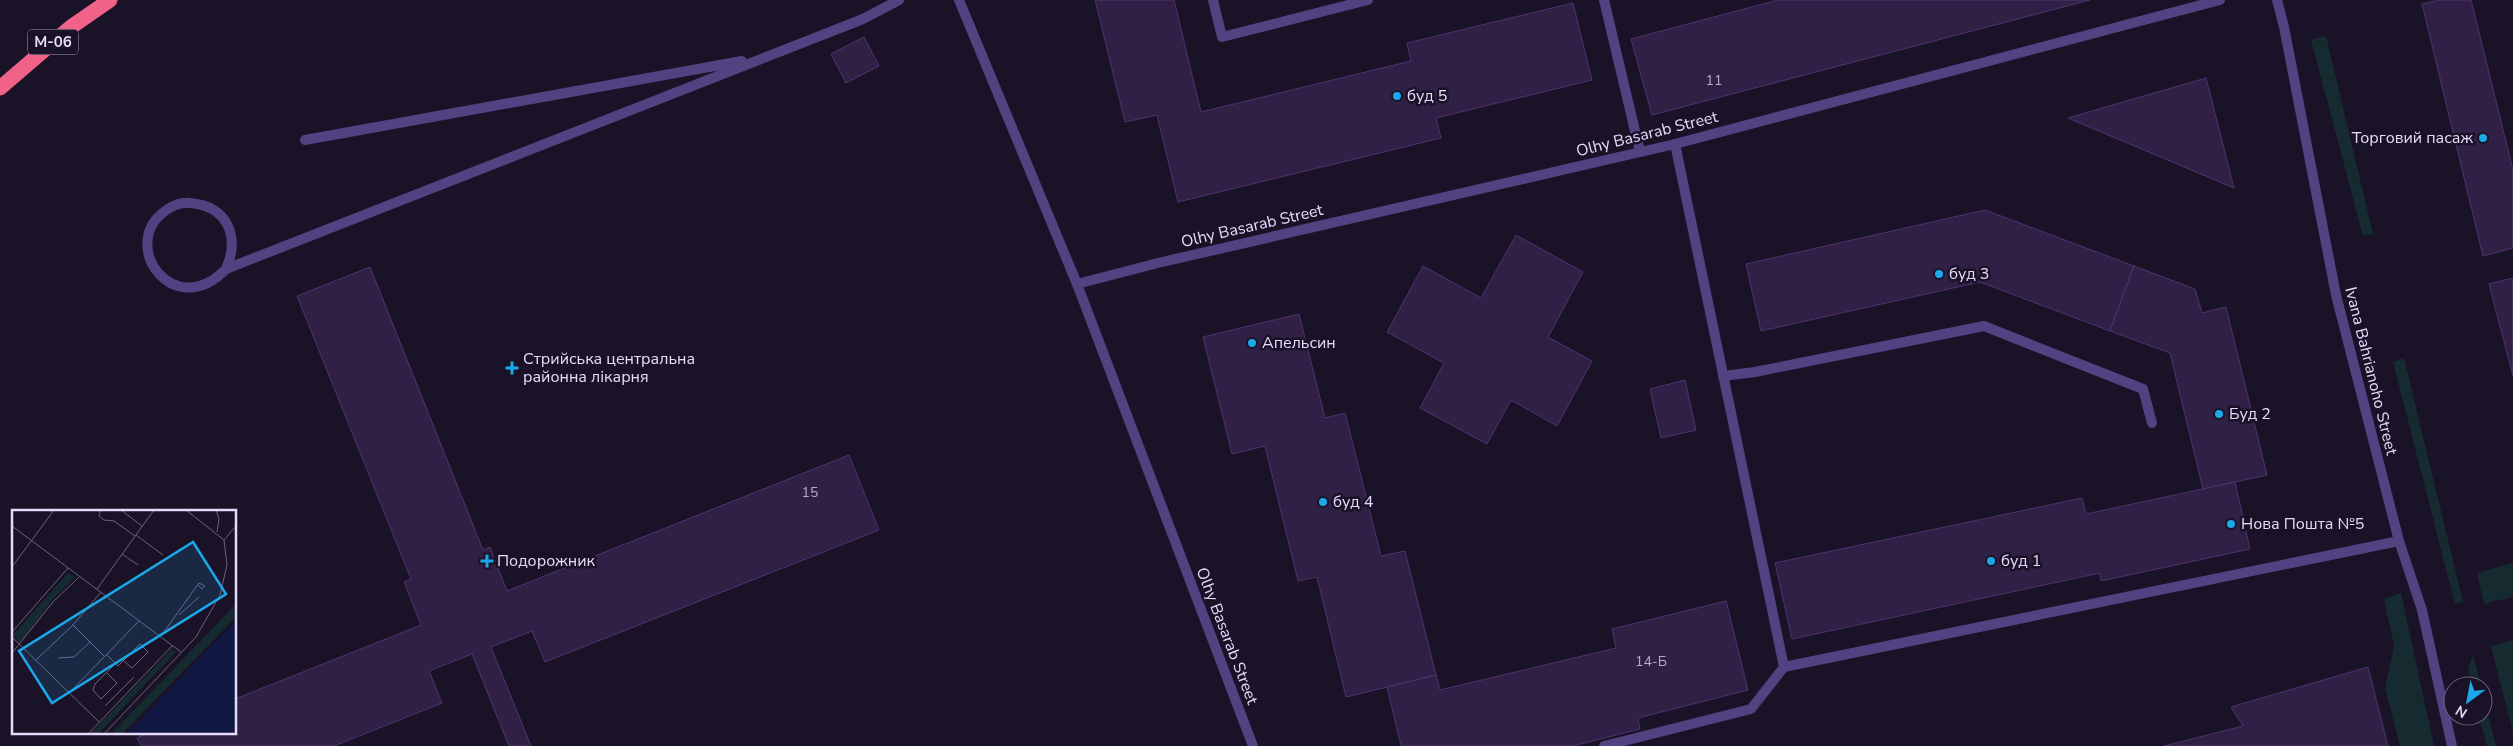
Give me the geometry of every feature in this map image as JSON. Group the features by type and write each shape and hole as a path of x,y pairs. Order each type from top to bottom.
{"highway":[{"name":"М-06","path":"0,88 72,26 110,0"}],"street":[{"path":"226,269 232,254 232,239 227,224 217,212 203,204 187,202 172,206 159,215 150,228 147,244 150,259 158,273 170,283 185,288 200,287 215,280 226,269 863,19 899,0"},
{"name":"Olhy Basarab Street","path":"959,0 1077,284 1253,746"},
{"path":"1213,0 1222,37 1368,0"},
{"path":"1604,0 1640,152"},
{"name":"Olhy Basarab Street","path":"1077,284 1168,260 1675,144 2220,0"},
{"name":"Ivana Bahrianoho Street","path":"2277,0 2284,27 2336,295 2399,541 2422,610 2452,746"},
{"path":"305,140 765,57"},
{"path":"1675,144 1784,667"},
{"path":"1723,376 1755,372 1984,326 2143,388 2152,423"},
{"path":"1604,746 1751,709 1784,667 2399,541"}],"green space":[{"path":"2326,36 2373,234 2363,236 2311,40"},
{"path":"2404,358 2463,602 2455,604 2393,362"},
{"path":"2513,563 2513,597 2484,604 2477,573"},
{"path":"2401,593 2434,746 2400,746 2385,688 2394,646 2384,599"},
{"path":"2513,640 2513,732 2491,646"},
{"path":"2473,654 2478,676 2470,676 2468,669"},
{"path":"2482,726 2491,726 2496,746 2487,746"}],"building":[{"name":"буд 5","path":"1095,0 1174,0 1201,112 1411,61 1407,43 1573,3 1592,80 1436,118 1441,138 1178,202 1157,115 1125,122"},
{"path":"1778,0 2090,0 1652,115 1631,39"},
{"name":"Торговий пасаж","path":"2439,0 2471,0 2513,170 2513,248 2483,256 2422,4"},
{"path":"864,37 879,66 846,83 831,54"},
{"path":"2206,78 2234,188 2068,118"},
{"name":"буд 3","path":"1985,210 2134,266 2110,331 1980,282 1761,331 1746,264"},
{"path":"1516,235 1583,272 1548,337 1592,361 1557,426 1511,400 1487,444 1420,408 1444,363 1387,332 1423,266 1481,298"},
{"name":"Буд 2","path":"2134,266 2195,289 2202,313 2226,307 2267,475 2203,489 2170,353 2110,331"},
{"path":"370,267 483,550 490,547 507,591 849,455 879,530 545,662 532,631 491,647 531,746 509,746 472,654 429,671 442,703 334,746 141,746 137,738 146,734 236,734 236,699 421,625 404,582 411,579 297,296"},
{"path":"2513,278 2513,376 2489,284"},
{"name":"буд 4","path":"1299,314 1325,418 1345,413 1381,556 1405,551 1436,675 1346,697 1317,577 1298,581 1265,446 1232,454 1203,337"},
{"path":"1685,380 1696,430 1661,438 1650,389"},
{"name":"буд 1","path":"2235,482 2250,549 2101,581 2100,573 1792,639 1775,563 2082,498 2086,514"},
{"path":"1726,601 1748,690 1638,718 1640,729 1573,746 1401,746 1387,687 1436,675 1440,690 1616,648 1612,629"},
{"path":"2368,667 2388,746 2164,746 2243,726 2231,707"}],"place":[{"name":"буд 5","path":"1397,96"},
{"name":"Торговий пасаж","path":"2483,138"},
{"name":"буд 3","path":"1939,274"},
{"name":"Апельсин","path":"1252,343"},
{"name":"Стрийська центральна районна лікарня","path":"512,368"},
{"name":"Буд 2","path":"2219,414"},
{"name":"буд 4","path":"1323,502"},
{"name":"Нова Пошта №5","path":"2231,524"},
{"name":"Подорожник","path":"487,561"},
{"name":"буд 1","path":"1991,561"}]}
